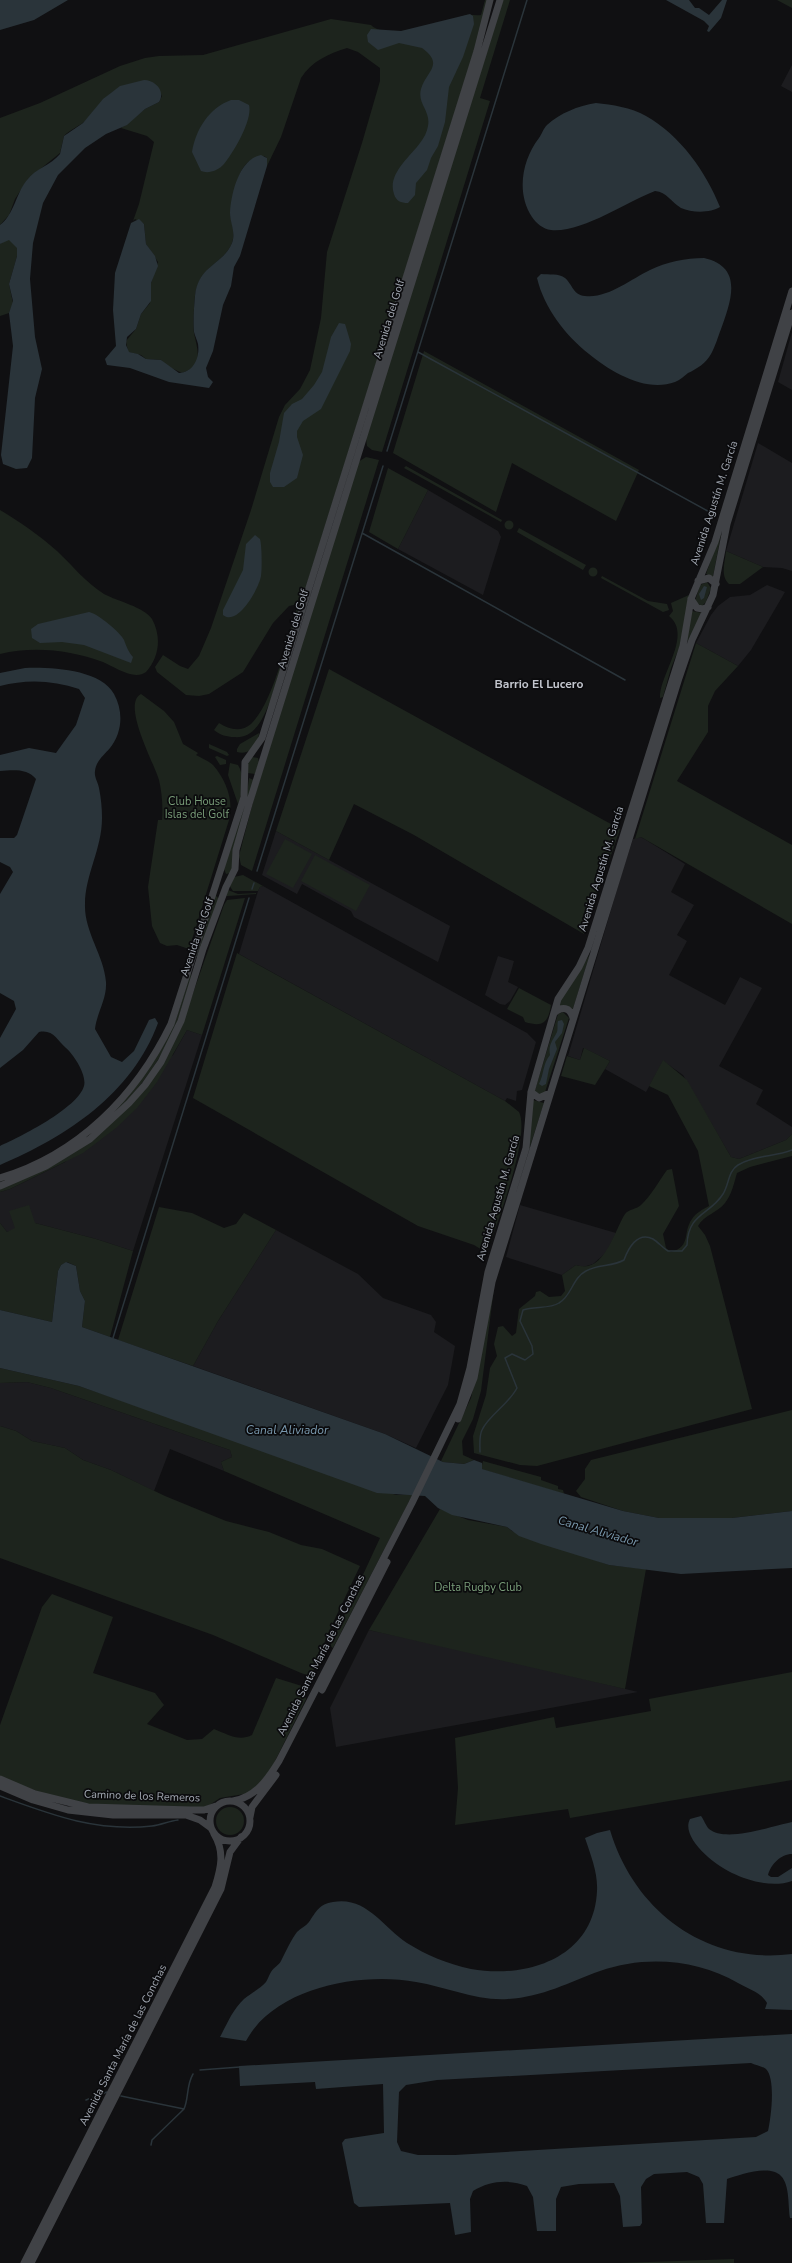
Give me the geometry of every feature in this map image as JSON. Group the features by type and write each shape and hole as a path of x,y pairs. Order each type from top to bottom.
{"main road":[{"name":"Avenida del Golf","path":"0,1178 41,1162 83,1136 112,1112 139,1080 154,1058 171,1024 244,797 245,762 262,738 477,52 490,0"},
{"name":"Avenida del Golf","path":"0,1186 46,1166 90,1139 115,1118 145,1085 167,1052 179,1025 203,950 226,887 235,868 238,843 262,762 500,0"},
{"name":"Avenida Agustín M. García","path":"439,1453 458,1408 466,1384 488,1272 526,1148 530,1092 554,1013 563,990 579,967 588,948 683,646 691,599 715,542 792,291"},
{"name":"Avenida Agustín M. García","path":"439,1453 470,1391 489,1295 573,1018 689,648 708,607 716,584 727,524 792,314"},
{"path":"698,581 709,578 716,584"},
{"path":"691,599 697,608 703,609 708,607"},
{"path":"251,754 260,757 262,762"},
{"path":"244,771 249,775 258,776"},
{"path":"221,868 223,875 232,875"},
{"path":"554,1013 561,1008 566,1008 571,1012 573,1018"},
{"path":"530,1092 539,1098 550,1093"},
{"path":"414,1505 439,1453"},
{"name":"Avenida Santa María de las Conchas","path":"233,1801 255,1792 271,1775 414,1505"},
{"name":"Avenida Santa María de las Conchas","path":"250,1817 252,1807 271,1782 286,1757 414,1505"},
{"name":"Camino de los Remeros","path":"0,1779 35,1794 88,1807 204,1810 216,1806"},
{"name":"Camino de los Remeros","path":"0,1786 33,1800 68,1810 113,1815 186,1815 200,1820 212,1831"},
{"path":"233,1801 244,1806 250,1817 248,1829 242,1837 236,1840 224,1840 212,1831 210,1816 216,1806 221,1802 233,1801"},
{"name":"Avenida Santa María de las Conchas","path":"24,2263 215,1887 222,1858 219,1842 212,1831"},
{"name":"Avenida Santa María de las Conchas","path":"30,2263 221,1889 230,1852 242,1837"}],"shaded area":[{"path":"792,65 792,92 781,86"},
{"path":"792,332 792,390 778,382"},
{"path":"758,443 792,463 792,571 782,568 763,567 726,551"},
{"path":"428,490 498,531 501,537 483,595 398,549"},
{"path":"767,585 785,592 751,650 738,666 696,643 711,615 718,606 730,597 750,595"},
{"path":"276,831 450,926 438,962 354,917 351,911 302,884 297,894 262,875"},
{"path":"641,837 685,864 671,892 694,905 677,935 687,941 669,975 725,1005 740,977 762,988 719,1066 763,1090 756,1104 792,1127 792,1134 786,1140 739,1159 731,1157 683,1075 663,1061 646,1092 605,1069 610,1061 583,1048 580,1060 568,1056 633,839"},
{"path":"263,886 527,1033 536,1042 522,1090 517,1091 516,1101 507,1098 505,1101 239,954 258,891 260,887"},
{"path":"498,956 514,961 508,982 518,987 510,1001 505,1005 500,1004 485,995"},
{"path":"187,1030 202,1035 133,1251 96,1239 35,1223 7,1232 0,1223 0,1192 10,1189 65,1162 173,1055"},
{"path":"520,1205 616,1233 607,1252 593,1264 583,1267 576,1265 562,1275 506,1257"},
{"path":"276,1230 358,1274 383,1298 431,1315 436,1322 434,1332 455,1346 448,1385 416,1448 385,1434 193,1366 218,1321"},
{"path":"27,1382 51,1388 230,1450 232,1457 221,1462 224,1471 170,1449 154,1491 111,1470 83,1460 65,1448 32,1441 16,1431 0,1426 0,1383"},
{"path":"369,1630 467,1651 638,1692 336,1747 330,1708"}],"green space":[{"path":"485,0 488,0 484,19 271,699 262,719 253,731 241,737 224,735 214,730 219,723 231,729 247,727 259,714 267,700 285,650 298,604 289,606 273,623 243,672 209,694 199,696 186,695 157,672 155,667 163,655 180,666 188,669 199,656 211,628 251,510 279,417 285,405 300,389 310,370 321,318 327,252 380,81 380,68 358,52 347,48 321,59 310,67 301,78 281,137 267,166 267,158 264,156 250,161 242,170 231,210 234,234 233,240 228,250 206,271 197,286 195,296 194,333 198,356 194,366 182,373 165,365 161,360 146,359 141,355 128,352 126,341 136,329 141,314 150,303 151,283 158,262 146,244 144,224 135,219 133,221 139,204 154,142 147,136 121,128 145,109 159,102 162,96 156,86 150,82 132,84 118,89 106,97 85,121 64,136 60,153 28,179 15,199 9,215 0,225 0,118 40,103 120,66 145,58 159,56 203,55 331,19 371,25 379,30 403,31 417,29 466,15 481,15"},
{"path":"503,0 510,0 480,98 490,101 382,452 372,450 367,446 366,438"},
{"path":"777,0 792,0 792,8"},
{"path":"6,240 11,240 17,247 17,256 9,284 13,303 9,313 0,316 0,244"},
{"path":"424,351 639,470 616,521 512,463 496,512 393,453"},
{"path":"366,457 379,460 252,871 241,865 239,856 254,798 358,462"},
{"path":"406,466 502,520 501,522 404,468"},
{"path":"388,468 428,490 398,549 369,532"},
{"path":"0,510 15,519 50,545 97,589 109,597 143,611 152,619 157,633 158,647 154,660 146,672 136,675 130,674 90,658 52,650 26,650 0,654"},
{"path":"507,521 511,521 513,525 511,529 507,529 505,527 505,523"},
{"path":"519,528 586,565 583,570 517,532"},
{"path":"722,529 713,577 706,574"},
{"path":"726,551 763,567 740,584 729,584 726,581 724,573"},
{"path":"591,568 595,568 597,572 595,576 591,576 589,574 589,570"},
{"path":"602,576 648,601 667,604 669,610 663,612 601,578"},
{"path":"707,582 711,588 706,602 702,606 698,605 695,601 700,585"},
{"path":"689,595 680,646 671,668 663,697 660,698 664,678 673,656 678,634 675,624 669,616 673,611 671,603"},
{"path":"692,611 702,613 687,642 594,939"},
{"path":"696,643 738,666 715,691 708,706 708,732 677,781 792,845 792,924 641,837 635,839"},
{"path":"329,669 620,829 584,934 414,835 354,804 329,860 276,831"},
{"name":"Club House Islas del Golf","path":"141,694 164,711 174,722 183,744 198,753 196,755 213,765 222,777 230,798 229,820 189,949 177,945 167,946 160,943 152,926 148,887 158,820 162,820 162,795 159,780 137,722 135,710 136,700"},
{"path":"259,733 259,737 255,745 250,751 242,753 237,752 240,744"},
{"path":"209,744 227,752 229,755 227,756 209,748"},
{"path":"217,756 226,760 226,764 220,765 215,757"},
{"path":"252,757 258,758 259,762 255,774 248,773 248,762"},
{"path":"230,763 238,765 242,774 242,790 238,804 228,775"},
{"path":"249,778 254,780 231,873 226,874 224,869 247,794"},
{"path":"285,839 312,854 293,888 266,874"},
{"path":"315,855 370,885 356,911 301,881"},
{"path":"243,875 263,886 260,887 258,891 233,891 229,885 234,877"},
{"path":"228,890 238,894 256,894 226,896"},
{"path":"215,895 219,899 198,957 196,957"},
{"path":"245,898 202,1035 187,1030 157,1082 137,1108 116,1128 83,1153 10,1189 0,1192 0,1188 70,1155 147,1085 192,996 224,905 227,900"},
{"path":"237,953 505,1101 519,1112 521,1124 517,1160 487,1253 474,1245 418,1226 193,1098"},
{"path":"590,954 573,1009 559,1006 560,1000"},
{"path":"191,972 191,980 173,1032 161,1056 146,1078 128,1099 88,1136 66,1152 38,1168 0,1182 0,1180 85,1138 116,1109 136,1086 159,1053 176,1019"},
{"path":"519,988 551,1005 546,1020 540,1024 525,1022 523,1017 507,1009"},
{"path":"563,1012 569,1018 545,1092 541,1096 535,1093 535,1090 558,1014"},
{"path":"584,1048 610,1061 595,1085 561,1076 567,1056 580,1060"},
{"path":"663,1060 687,1080 731,1157 739,1159 786,1140 792,1134 792,1156 750,1167 737,1173 731,1192 725,1203 704,1219 698,1226 705,1235 710,1246 752,1409 537,1466 520,1465 474,1453 473,1436 486,1395 490,1368 497,1356 494,1344 498,1327 503,1326 512,1336 516,1333 519,1309 535,1296 536,1292 540,1291 549,1297 561,1296 565,1291 562,1275 576,1265 586,1266 594,1264 601,1258 607,1250 625,1214 645,1201 667,1170 672,1169 679,1206 663,1234 666,1248 671,1252 682,1246 686,1238 687,1229 692,1219 709,1206 698,1151 668,1095 649,1086"},
{"path":"533,1100 544,1103 526,1159"},
{"path":"29,1205 35,1223 96,1239 133,1251 110,1337 82,1327 85,1301 80,1291 76,1266 67,1262 61,1265 58,1271 52,1322 0,1310 0,1223 7,1232 15,1228 9,1211"},
{"path":"159,1207 192,1213 224,1228 236,1224 244,1213 276,1230 218,1321 193,1366 118,1340"},
{"path":"494,1288 481,1391 473,1419 462,1441 463,1455 474,1460 464,1464 443,1462 441,1461 471,1398"},
{"path":"0,1368 79,1386 396,1495 413,1494 333,1648 330,1646 380,1538 224,1471 221,1462 232,1457 230,1450 51,1388 27,1382 0,1383"},
{"path":"792,1410 792,1511 732,1518 659,1518 623,1511 581,1497 576,1491 585,1479 585,1469 591,1460"},
{"path":"0,1426 16,1431 32,1441 65,1448 83,1460 111,1470 165,1496 226,1521 269,1532 301,1545 322,1549 360,1566 329,1631 313,1672 307,1675 301,1673 213,1635 0,1558"},
{"path":"483,1461 541,1477 541,1480 558,1486 558,1489 563,1490 564,1494 481,1469"},
{"name":"Delta Rugby Club","path":"440,1509 468,1520 507,1527 512,1531 609,1565 646,1569 625,1689 369,1630"},
{"path":"52,1594 113,1617 93,1673 155,1693 164,1705 147,1724 187,1740 202,1739 214,1729 228,1735 242,1738 252,1735 276,1678 302,1686 306,1699 269,1773 250,1793 220,1798 205,1808 102,1806 50,1796 0,1777 0,1725 42,1607"},
{"path":"792,1672 792,1780 570,1818 568,1809 455,1825 458,1788 455,1738 554,1717 556,1728 651,1711 649,1699"},
{"path":"230,1807 236,1808 240,1811 243,1815 243,1827 240,1831 236,1834 230,1835 224,1834 220,1831 217,1827 216,1821 217,1815 220,1811 224,1808"},
{"path":"734,2259 734,2263 620,2263"}],"water":[{"path":"0,0 68,0 34,20 0,30"},
{"path":"666,0 689,0 695,8 699,8 709,15 722,0 727,0 721,18 709,32 707,31 709,26 704,21"},
{"path":"470,14 473,16 474,24 463,57 449,87 445,122 438,146 431,158 427,170 416,183 415,195 408,203 401,202 397,200 394,194 394,180 401,166 421,141 427,130 428,116 420,94 423,83 432,68 432,59 422,48 399,43 378,50 368,42 367,35 371,29 401,31"},
{"path":"144,80 152,82 158,87 161,94 159,102 145,109 127,125 106,134 85,148 58,175 43,203 33,243 30,279 35,337 42,369 35,398 32,458 27,468 16,469 3,464 1,455 13,346 9,313 13,301 9,284 17,256 17,248 9,240 0,244 0,225 9,216 23,185 30,176 60,154 64,136 83,123 103,99 120,86"},
{"path":"231,100 239,100 249,105 248,119 245,127 232,152 222,166 210,172 201,171 192,152 197,135 210,114 216,108"},
{"path":"596,103 634,110 646,116 670,133 681,144 699,168 720,207 707,211 685,210 663,193 655,191 604,216 576,227 563,230 551,230 538,223 532,217 524,198 523,177 528,156 544,128 552,121 570,111"},
{"path":"261,155 267,158 267,166 240,256 234,267 231,286 223,305 213,351 206,368 208,377 213,382 209,388 169,382 130,368 107,365 105,359 116,346 113,310 115,273 131,223 139,219 144,224 146,244 155,256 158,266 151,283 151,301 141,314 136,329 127,337 126,345 129,352 138,354 146,359 161,360 179,373 189,370 195,363 198,354 198,344 194,332 194,309 197,286 206,271 223,256 232,243 233,231 230,213 234,187 247,163 253,158"},
{"path":"704,258 717,262 725,269 730,277 731,297 725,318 714,348 707,360 698,368 679,380 664,385 652,385 629,379 608,368 580,347 564,330 550,310 540,289 537,278 541,274 560,275 568,281 578,294 593,296 619,288 650,270 663,265 683,260"},
{"path":"339,323 345,324 351,344 350,351 321,409 303,421 297,431 297,437 303,455 297,478 284,487 273,487 270,482 270,473 279,442 284,413 292,404 302,399 314,385 322,372 331,337"},
{"path":"255,535 260,539 261,547 262,569 259,582 252,597 241,611 235,616 229,617 223,615 223,610 243,570 246,544"},
{"path":"704,586 707,587 704,598 701,600 699,594"},
{"path":"89,612 103,619 122,637 133,657 131,663 84,645 62,642 40,643 32,638 31,629 38,624"},
{"path":"25,668 47,668 74,671 98,679 114,694 117,701 120,722 117,736 110,748 99,761 95,771 99,788 102,818 97,851 88,883 85,904 88,924 102,962 106,982 105,994 95,1029 111,1057 122,1062 134,1051 149,1020 155,1018 158,1023 146,1048 132,1071 114,1092 94,1110 49,1141 0,1165 0,1146 34,1129 60,1112 79,1095 84,1086 84,1076 73,1055 54,1036 44,1031 39,1032 23,1050 0,1068 0,1038 16,1009 14,1001 0,993 0,894 13,872 10,867 0,862 0,838 14,838 17,835 36,779 33,775 24,771 0,771 0,755 29,748 56,753 76,725 85,698 79,689 49,682 20,682 0,686 0,673"},
{"path":"562,1020 564,1024 562,1033 555,1042 557,1049 549,1069 546,1084 542,1086 539,1084 546,1062 550,1055 550,1045 557,1032 558,1021"},
{"name":"Canal Aliviador","path":"66,1262 76,1266 80,1291 85,1301 82,1327 385,1434 443,1462 464,1464 474,1460 482,1463 482,1469 623,1511 659,1518 732,1518 792,1511 792,1568 681,1574 609,1565 519,1536 507,1527 452,1515 438,1508 425,1496 377,1493 79,1386 0,1368 0,1310 52,1322 58,1271 61,1265"},
{"path":"701,1816 709,1829 717,1833 726,1834 737,1834 761,1830 792,1822 792,1854 788,1854 777,1860 771,1867 768,1875 771,1877 778,1877 792,1868 792,1881 777,1884 761,1883 732,1873 717,1864 701,1850 690,1834 688,1826 690,1819"},
{"path":"610,1830 621,1859 636,1885 655,1908 678,1926 703,1941 731,1951 760,1955 792,1954 792,2010 765,2009 767,2003 758,1993 722,1975 706,1969 688,1964 652,1961 617,1966 544,1992 521,1998 508,1999 484,1998 428,1984 394,1979 370,1979 346,1982 321,1988 298,1996 277,2008 259,2023 246,2041 220,2037 230,2017 240,2003 266,1982 272,1970 281,1961 297,1932 308,1923 318,1909 328,1903 345,1901 355,1903 373,1914 407,1943 438,1959 462,1967 492,1971 514,1970 535,1966 554,1959 571,1948 584,1933 593,1914 597,1884 594,1864 585,1838"},
{"path":"792,2034 792,2218 790,2218 787,2190 784,2180 776,2173 763,2171 747,2173 727,2179 724,2223 706,2223 703,2184 699,2177 687,2172 654,2174 646,2179 641,2187 642,2223 640,2226 623,2227 620,2196 614,2183 579,2184 561,2187 556,2199 556,2231 537,2231 533,2197 527,2186 513,2182 493,2183 473,2191 470,2199 471,2232 455,2235 450,2203 359,2207 354,2203 342,2143 345,2139 384,2133 383,2084 316,2089 315,2082 240,2086 239,2066","holes":["751,2063 766,2069 769,2074 772,2090 768,2131 756,2137 455,2155 418,2155 401,2151 397,2142 399,2092 406,2085 437,2080"]}],"waterway":[{"path":"387,451 527,0"},
{"path":"418,352 715,515"},
{"path":"257,871 383,466"},
{"path":"362,533 625,680"},
{"path":"252,889 254,883"},
{"path":"113,1338 249,898"},
{"path":"480,1452 480,1438 482,1430 489,1420 509,1400 517,1388 505,1358 512,1354 525,1360 533,1354 532,1346 520,1321 523,1310 551,1306 559,1303 567,1296 581,1274 595,1267 615,1264 624,1260 634,1242 642,1237 653,1239 668,1251 682,1251 687,1245 688,1234 691,1226 700,1215 718,1201 723,1194 730,1174 738,1165 751,1159 792,1150"},
{"path":"0,1796 38,1810 74,1820 112,1827 155,1825 178,1820"},
{"path":"200,2070 240,2067"},
{"path":"184,2109 187,2101 189,2083 193,2074"},
{"path":"86,2100 107,2092"},
{"path":"121,2096 184,2109 152,2140 151,2145"}],"district":[{"name":"Barrio El Lucero","path":"539,684"}]}
